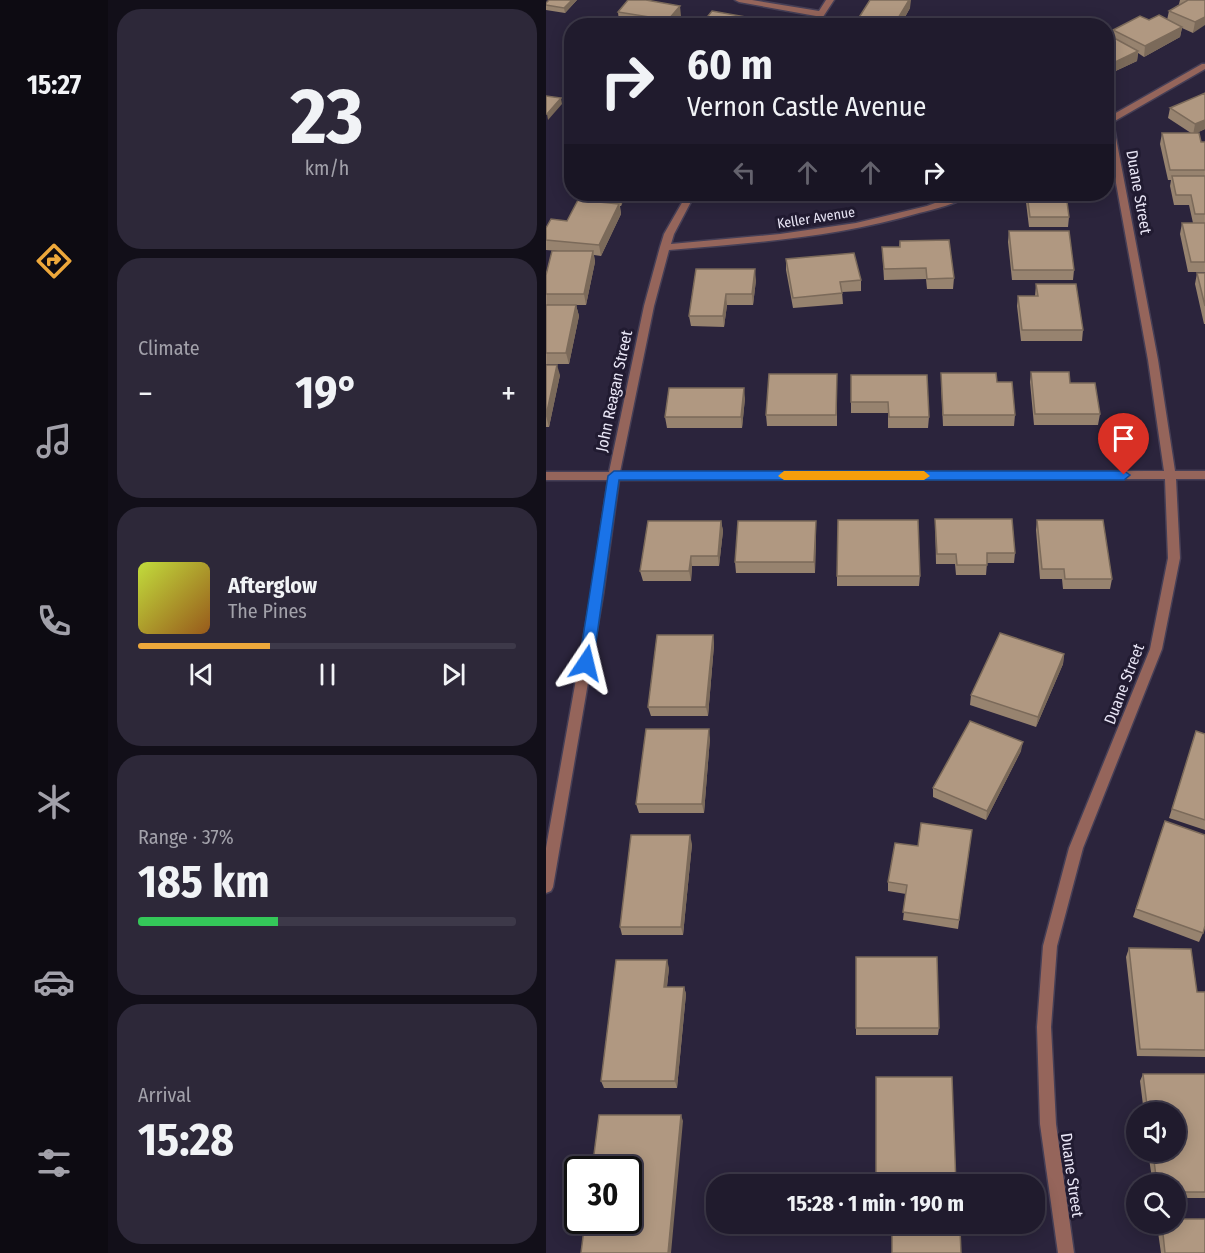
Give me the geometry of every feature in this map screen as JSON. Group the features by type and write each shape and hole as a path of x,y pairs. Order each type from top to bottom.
{"street":[{"path":"739,0 820,14"},
{"path":"818,18 830,0"},
{"path":"1114,118 1205,66"},
{"name":"Duane Street","path":"1066,1253 1048,1124 1044,1027 1050,946 1077,848 1156,649 1174,558 1170,475 1153,360 1114,153"},
{"name":"John Reagan Street","path":"546,887 597,595 614,476 649,306 669,234 687,201"},
{"name":"Keller Avenue","path":"665,247 837,231 912,213 946,201"},
{"path":"546,476 1205,475"}],"building":[{"path":"549,0 572,0 564,8 546,5"},
{"path":"628,0 646,0 680,6 670,18 618,12"},
{"path":"870,0 909,0 898,18 859,18"},
{"path":"1188,0 1205,0 1205,17 1195,22 1169,11"},
{"path":"712,11 752,18 706,18"},
{"path":"1159,15 1182,27 1145,46 1114,30 1140,16 1149,20"},
{"path":"1116,39 1138,51 1114,63 1114,40"},
{"path":"1205,93 1205,120 1195,124 1170,108"},
{"path":"546,96 561,98 547,114 546,114"},
{"path":"1162,133 1199,133 1201,142 1205,142 1205,170 1170,170"},
{"path":"1172,176 1205,176 1205,214 1195,214 1191,195 1176,195"},
{"path":"577,201 619,204 599,245 546,240 546,228 551,219 567,221"},
{"path":"1028,201 1067,201 1069,217 1030,217"},
{"path":"1182,223 1205,223 1205,262 1191,262"},
{"path":"1009,231 1069,231 1074,270 1013,270"},
{"path":"949,240 954,278 927,279 926,268 884,269 882,247 900,247 900,241"},
{"path":"552,251 593,251 584,294 546,294 546,275"},
{"path":"854,253 861,280 840,282 842,293 793,298 786,259"},
{"path":"696,269 755,269 752,294 726,294 723,316 689,316"},
{"path":"1197,273 1205,273 1205,306"},
{"path":"1036,284 1076,284 1083,330 1022,330 1018,296 1038,296"},
{"path":"546,305 576,305 566,353 546,353"},
{"path":"546,365 557,365 546,416"},
{"path":"1031,372 1069,372 1070,383 1095,383 1100,414 1035,414"},
{"path":"941,373 996,373 997,382 1012,382 1015,415 943,415"},
{"path":"769,374 837,374 836,415 766,415"},
{"path":"851,375 927,375 929,417 889,417 888,402 851,402"},
{"path":"669,388 744,388 741,417 665,417"},
{"path":"935,519 1012,519 1015,553 987,553 987,565 957,565 956,554 937,554"},
{"path":"838,520 918,520 920,576 837,576"},
{"path":"1037,520 1103,520 1112,579 1065,579 1064,569 1042,569"},
{"path":"648,521 721,521 718,556 691,556 689,571 640,571"},
{"path":"738,521 816,521 814,562 735,562"},
{"path":"1000,633 1064,654 1038,717 971,695"},
{"path":"657,635 713,635 706,707 648,707"},
{"path":"970,721 1023,742 987,811 933,788"},
{"path":"646,729 709,729 702,804 636,804"},
{"path":"1196,731 1205,734 1205,820 1172,809"},
{"path":"1165,821 1205,835 1205,926 1203,933 1136,909"},
{"path":"921,823 972,830 959,920 903,912 907,885 888,882 895,843 918,846"},
{"path":"631,835 690,835 681,927 620,927"},
{"path":"1129,948 1191,949 1197,992 1205,992 1205,1050 1140,1049"},
{"path":"856,957 937,957 939,1028 856,1028"},
{"path":"616,960 667,960 664,987 684,987 675,1081 601,1081"},
{"path":"1143,1074 1205,1074 1205,1192 1186,1192 1186,1174 1156,1174 1154,1162 1186,1162 1186,1102 1147,1102"},
{"path":"876,1077 952,1077 956,1174 876,1174"},
{"path":"599,1115 681,1115 668,1253 581,1253 583,1234 642,1234 642,1156 594,1156"},
{"path":"1186,1219 1205,1219 1205,1253 1165,1253 1163,1234 1186,1234"},
{"path":"892,1234 960,1234 961,1253 892,1253"}],"slow traffic":[{"path":"784,476 924,476"}],"route":[{"path":"586,663 614,476 1124,475"}]}
